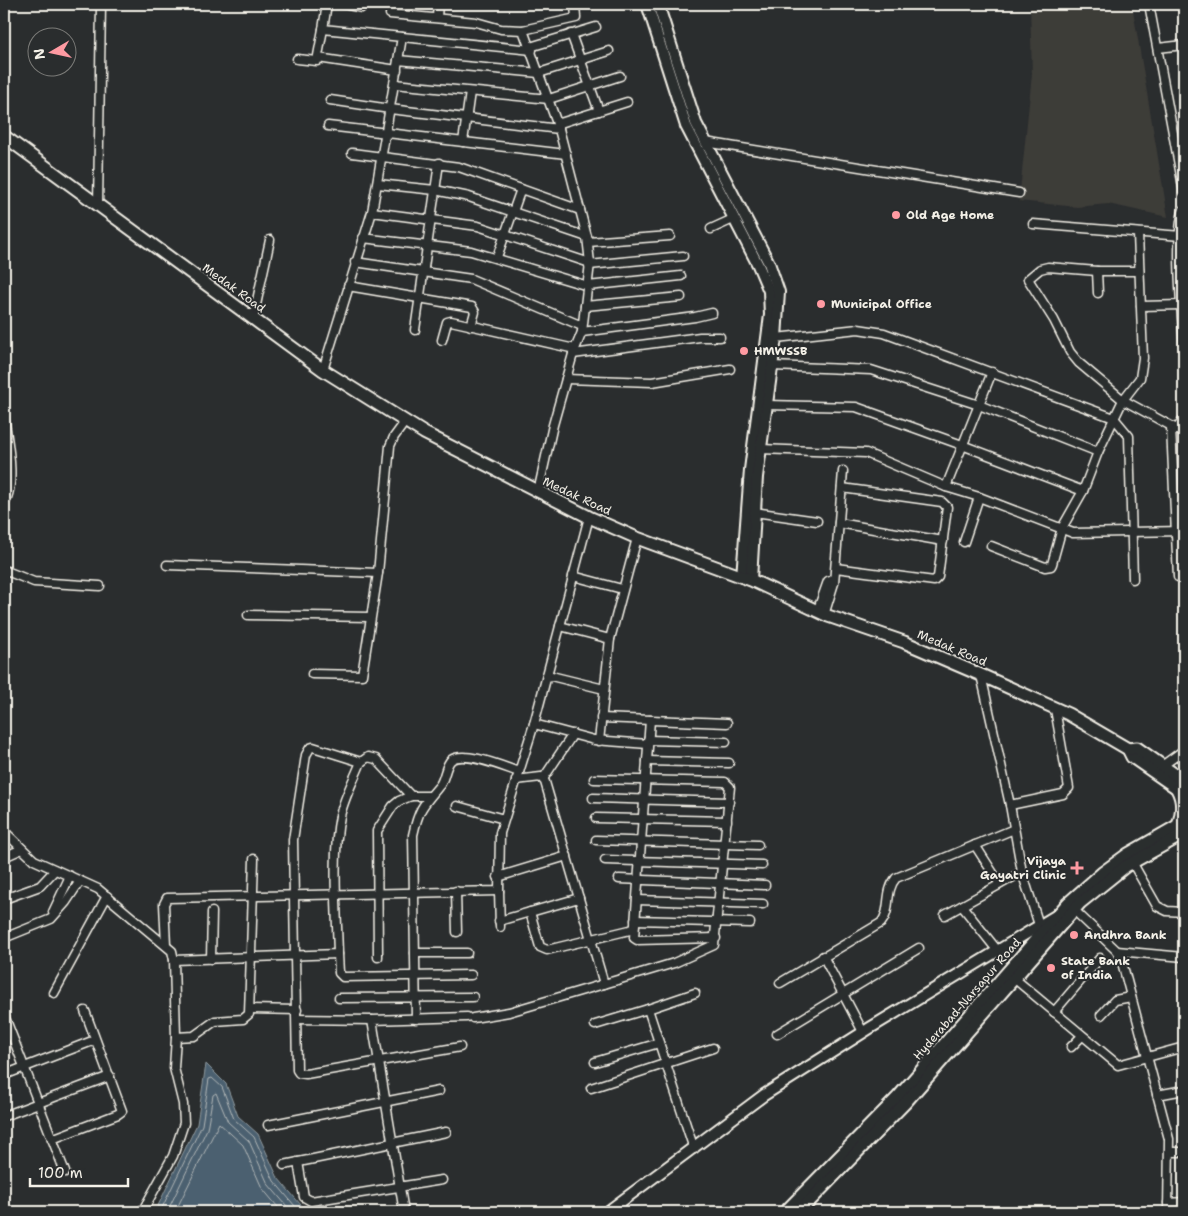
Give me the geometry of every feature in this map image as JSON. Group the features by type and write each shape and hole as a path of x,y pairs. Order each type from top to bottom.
{"main road":[{"name":"Medak Road","path":"4,136 323,370 405,422 589,517 637,538 746,579 821,613 904,642 1055,709 1128,749 1132,756 1182,788"},
{"path":"1128,749 1137,748 1162,766 1182,788 1182,827"},
{"name":"Hyderabad-Narsapur Road","path":"800,1212 893,1116 1074,910 1117,872 1182,827"},
{"name":"Hyderabad-Narsapur Road","path":"785,1212 900,1096 1068,903 1102,873 1128,854 1182,827"}],"street":[{"path":"98,206 101,4"},
{"path":"297,59 315,62 318,58 327,4"},
{"path":"343,4 361,8"},
{"path":"437,17 438,4"},
{"path":"390,14 437,17 476,22 501,29 523,30 576,18 575,4"},
{"path":"647,4 681,115 694,144 770,283 779,292 776,338 760,449 746,579"},
{"path":"658,4 692,111 705,142 769,263 770,316 750,470 746,579"},
{"path":"1150,4 1184,192"},
{"path":"323,29 531,48 596,27"},
{"path":"523,30 531,48 566,154 588,240 590,264 582,329 549,439 538,492"},
{"path":"571,34 599,111"},
{"path":"323,370 372,212 402,37"},
{"path":"1158,48 1184,45"},
{"path":"398,60 539,73 609,51"},
{"path":"318,58 396,70"},
{"path":"394,84 549,100 620,76"},
{"path":"463,142 470,92"},
{"path":"330,100 390,109 558,127 627,102"},
{"path":"681,115 692,111"},
{"path":"328,126 566,154"},
{"path":"705,142 1019,193"},
{"path":"352,153 459,167 580,210"},
{"path":"415,330 438,164"},
{"path":"378,184 435,190 477,199 588,240 670,236"},
{"path":"497,257 521,189"},
{"path":"1184,209 1181,236 1181,305 1184,345"},
{"path":"372,212 469,224 506,233 590,264 682,256"},
{"path":"711,229 734,219"},
{"path":"1034,224 1138,234 1181,236"},
{"path":"991,546 1048,567 1052,564 1062,528 1083,491 1098,452 1122,400 1140,378 1144,365 1138,234"},
{"path":"363,238 464,249 497,257 588,286 681,276"},
{"path":"253,319 270,240"},
{"path":"355,262 471,279 582,329 712,313"},
{"path":"1139,271 1097,271 1048,267 1040,269 1028,279 1074,358 1122,400 1184,433"},
{"path":"1097,271 1098,292"},
{"path":"348,286 474,308 471,326"},
{"path":"585,306 681,297"},
{"path":"1141,306 1181,305"},
{"path":"442,340 448,321 574,351 700,337 720,337"},
{"path":"776,338 849,330 867,330 894,336 1114,418 1129,436 1133,579"},
{"path":"772,366 864,368 979,406 1098,452"},
{"path":"566,378 652,382 730,369"},
{"path":"946,487 992,372"},
{"path":"766,406 856,407 1083,491"},
{"path":"4,416 9,457 9,496 4,504"},
{"path":"1174,428 1184,419"},
{"path":"312,674 362,675 378,573 390,446 405,422"},
{"path":"1174,428 1180,531 1178,577"},
{"path":"760,449 866,453 946,487 980,496 1080,534 1180,531"},
{"path":"821,613 836,568 843,470"},
{"path":"836,568 934,581 938,577 944,541 946,504 842,488"},
{"path":"964,542 980,496"},
{"path":"754,512 817,521"},
{"path":"579,898 530,912 500,924 498,839 534,724 589,517"},
{"path":"839,523 944,541"},
{"path":"599,741 610,639 637,538"},
{"path":"167,565 378,573"},
{"path":"4,570 34,582 100,586"},
{"path":"573,576 622,589"},
{"path":"248,615 370,617"},
{"path":"560,626 610,639"},
{"path":"547,675 604,689"},
{"path":"982,675 1010,804 1022,872 1039,925"},
{"path":"1010,804 1063,794 1069,788 1055,709"},
{"path":"601,718 727,723"},
{"path":"650,720 634,929 635,940 716,938"},
{"path":"534,724 599,741 726,742"},
{"path":"543,779 573,734"},
{"path":"361,762 313,747 307,751 293,833 298,1073 306,1074 460,1047"},
{"path":"1162,766 1184,750"},
{"path":"416,1019 412,835 421,806 441,783 450,761 462,756 517,776 537,776 543,779 604,984"},
{"path":"411,796 376,759 368,758 361,762 341,814 336,894 339,973 343,977 471,975"},
{"path":"647,761 728,763"},
{"path":"297,1019 470,1018 509,1012 674,963 714,945 720,903 729,802 730,786 728,782 594,779"},
{"path":"378,957 377,831 393,806 411,796 428,796"},
{"path":"593,798 729,802"},
{"path":"457,806 504,819"},
{"path":"596,818 727,821"},
{"path":"780,984 823,956 881,923 887,912 889,889 896,878 1014,829"},
{"path":"4,831 34,860 98,889 172,951 174,960 176,1036 174,1068 183,1104 184,1123 167,1169 142,1212"},
{"path":"596,840 758,845"},
{"path":"975,845 1000,884"},
{"path":"4,857 22,849"},
{"path":"498,878 567,856"},
{"path":"176,1036 194,1036 221,1019 247,1018 250,1009 254,859"},
{"path":"605,860 762,865"},
{"path":"1132,862 1157,906 1167,911 1184,912"},
{"path":"4,899 40,886 55,870"},
{"path":"945,915 1022,872"},
{"path":"50,919 70,876"},
{"path":"619,879 765,885"},
{"path":"4,938 50,919 66,902 80,880"},
{"path":"456,891 457,932"},
{"path":"166,945 164,904 167,898 378,892 499,891"},
{"path":"54,993 107,896"},
{"path":"636,900 763,904"},
{"path":"962,906 997,950"},
{"path":"1074,910 1117,952 1123,966 1169,1139 1168,1212"},
{"path":"211,959 212,912"},
{"path":"530,912 540,947 544,949 634,929"},
{"path":"607,1212 764,1095 1053,915 1058,915"},
{"path":"635,920 750,922"},
{"path":"777,1034 919,948"},
{"path":"1117,952 1184,957"},
{"path":"415,953 467,953"},
{"path":"174,960 338,954"},
{"path":"823,956 863,1032"},
{"path":"1054,1012 1100,958"},
{"path":"1014,979 1118,1065 1184,1047"},
{"path":"595,1025 695,993"},
{"path":"339,998 473,997"},
{"path":"1102,1016 1115,1000 1131,997"},
{"path":"250,1009 297,1010"},
{"path":"648,1009 694,1148"},
{"path":"52,1139 120,1113 122,1108 85,1011"},
{"path":"4,1015 7,1033 38,1103 65,1172"},
{"path":"372,1020 384,1102 404,1212"},
{"path":"1071,1048 1082,1036"},
{"path":"4,1075 95,1040"},
{"path":"595,1062 659,1042"},
{"path":"591,1088 713,1048"},
{"path":"4,1116 110,1076"},
{"path":"1157,1095 1184,1090"},
{"path":"268,1125 439,1091"},
{"path":"284,1164 446,1132"},
{"path":"1170,1152 1184,1152"},
{"path":"298,1162 304,1197 308,1200 442,1180"},
{"path":"1168,1203 1184,1202"}],"shaded area":[{"path":"1030,4 1132,4 1168,217 1108,204 1077,207 1019,201 1032,74"}],"water":[{"path":"206,1064 226,1084 238,1116 258,1134 278,1178 307,1212 155,1212 197,1124"}],"place":[{"name":"Old Age Home","path":"896,215"},
{"name":"Municipal Office","path":"821,304"},
{"name":"HMWSSB","path":"744,351"},
{"name":"Vijaya Gayatri Clinic","path":"1077,868"},
{"name":"Andhra Bank","path":"1074,935"},
{"name":"State Bank of India","path":"1051,968"}]}
